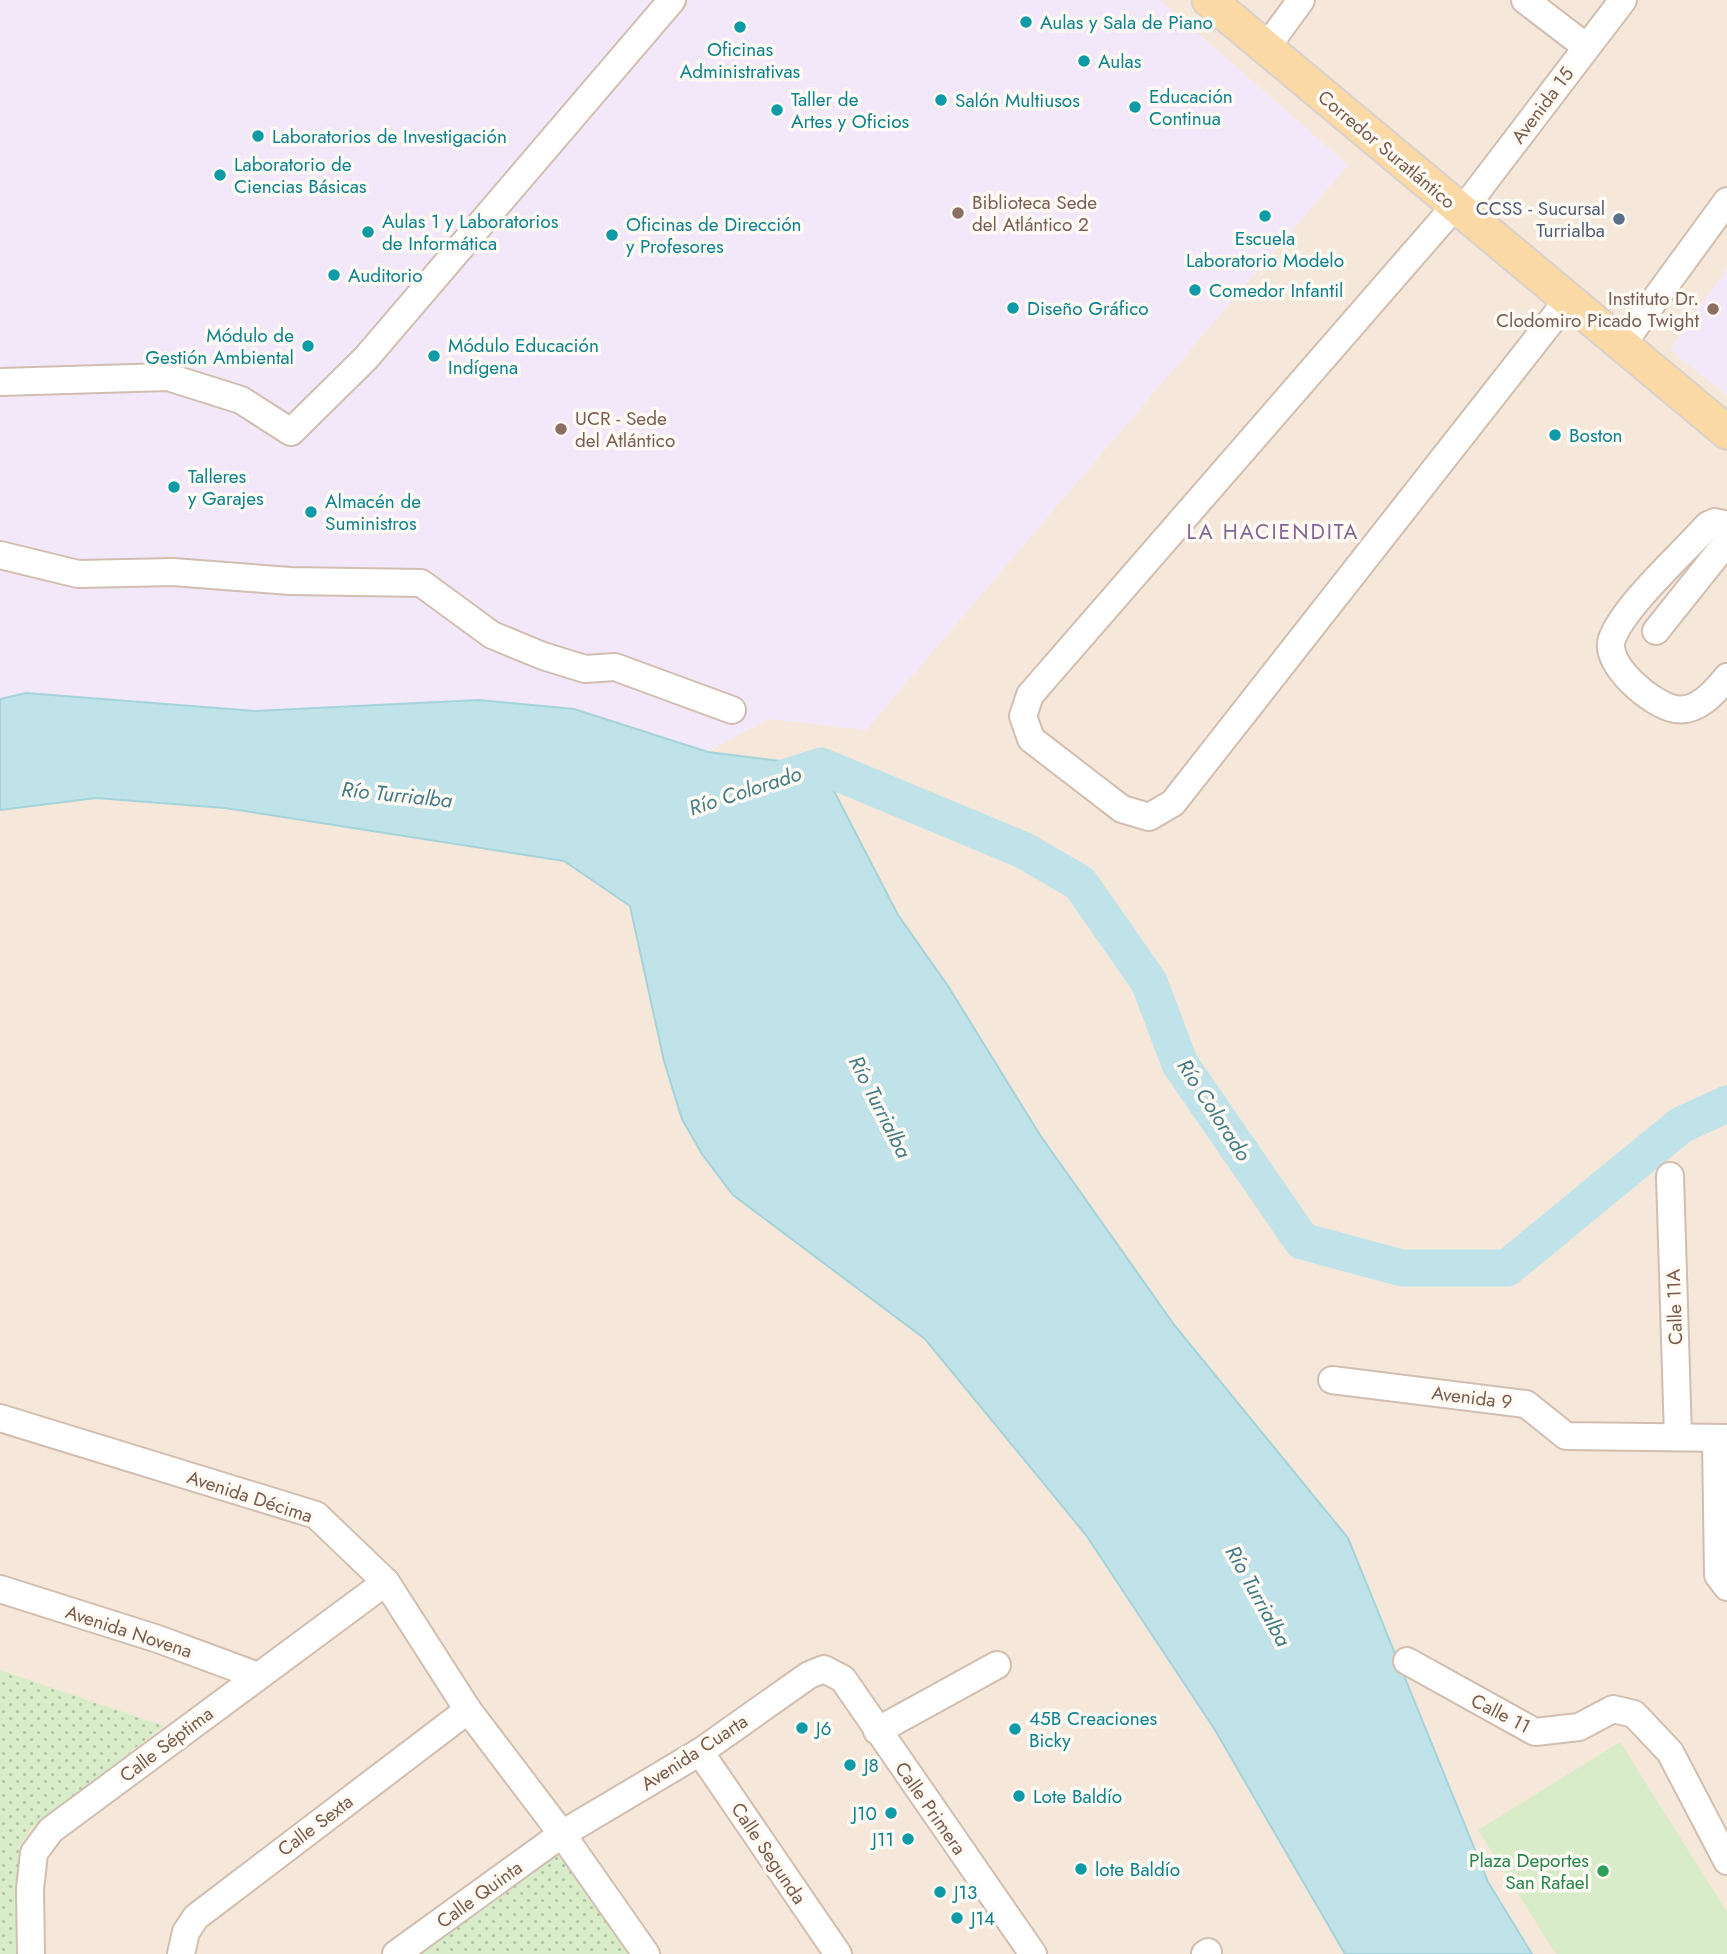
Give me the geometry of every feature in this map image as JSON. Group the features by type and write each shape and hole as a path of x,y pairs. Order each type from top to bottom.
{"main road":[{"name":"Corredor Suratlántico","path":"1209,0 1727,432"}],"street":[{"path":"0,382 168,377 241,400 291,432 366,358 672,0"},
{"path":"1266,47 1301,0"},
{"path":"1525,0 1585,46"},
{"name":"Avenida 15","path":"1567,301 1173,803 1149,817 1122,809 1031,738 1023,716 1030,695 1459,208 1623,0"},
{"path":"1621,346 1727,201"},
{"path":"1727,525 1715,522 1707,525 1621,621 1611,642 1611,653 1619,671 1657,701 1675,709 1702,703 1727,677"},
{"path":"1656,631 1727,542"},
{"path":"0,555 78,574 173,572 290,581 421,583 492,635 543,656 585,669 615,667 732,710"},
{"name":"Calle 11A","path":"1670,1176 1678,1437"},
{"name":"Avenida 9","path":"1332,1380 1527,1404 1566,1436 1722,1438"},
{"name":"Avenida Décima","path":"0,1418 316,1515 386,1582 468,1710 562,1834 646,1954"},
{"path":"1722,1438 1722,1581"},
{"name":"Calle Séptima","path":"31,1954 30,1889 34,1853 51,1830 386,1582"},
{"name":"Avenida Novena","path":"0,1589 158,1639 258,1676"},
{"name":"Calle 11","path":"1407,1661 1535,1732 1579,1727 1614,1709 1634,1714 1670,1752 1727,1861"},
{"path":"877,1731 997,1665"},
{"name":"Calle Primera","path":"824,1669 844,1679 877,1731 1032,1954"},
{"name":"Avenida Cuarta","path":"562,1834 700,1752 809,1675 824,1669"},
{"name":"Calle Sexta","path":"181,1954 186,1931 196,1917 468,1710"},
{"name":"Calle Segunda","path":"700,1752 838,1954"},
{"name":"Calle Quinta","path":"396,1954 562,1834"}],"shaded area":[{"path":"0,0 1727,0 1727,1954 0,1954"},
{"name":"UCR - Sede del Atlántico","path":"0,0 1160,0 1348,165 866,730 768,719 708,752 574,709 255,711 27,693 0,700"},
{"name":"Instituto Dr. Clodomiro Picado Twight","path":"1727,268 1727,395 1670,350"}],"green space":[{"path":"0,1670 164,1726 31,1828 19,1848 17,1954 0,1954"},
{"name":"Plaza Deportes San Rafael","path":"1620,1742 1727,1912 1727,1954 1556,1954 1478,1830"},
{"path":"557,1852 628,1954 416,1954"}],"water":[{"name":"Río Turrialba","path":"26,693 255,711 479,700 574,709 708,752 821,766 898,915 948,986 1040,1135 1175,1326 1348,1538 1488,1882 1532,1954 1345,1954 1215,1730 1086,1535 925,1339 733,1195 702,1154 682,1119 664,1061 630,906 564,861 225,808 96,798 0,810 0,699"}],"waterway":[{"name":"Río Colorado","path":"774,781 821,766 1023,850 1080,883 1149,982 1180,1064 1302,1241 1402,1268 1507,1268 1681,1125 1727,1104"}],"place":[{"name":"Aulas y Sala de Piano","path":"1026,22"},
{"name":"Oficinas Administrativas","path":"740,27"},
{"name":"Aulas","path":"1084,61"},
{"name":"Salón Multiusos","path":"941,100"},
{"name":"Educación Continua","path":"1135,107"},
{"name":"Taller de Artes y Oficios","path":"777,110"},
{"name":"Laboratorios de Investigación","path":"258,136"},
{"name":"Laboratorio de Ciencias Básicas","path":"220,175"},
{"name":"Biblioteca Sede del Atlántico 2","path":"958,213"},
{"name":"Escuela Laboratorio Modelo","path":"1265,216"},
{"name":"CCSS - Sucursal Turrialba","path":"1619,219"},
{"name":"Aulas 1 y Laboratorios de Informática","path":"368,232"},
{"name":"Oficinas de Dirección y Profesores","path":"612,235"},
{"name":"Auditorio","path":"334,275"},
{"name":"Comedor Infantil","path":"1195,290"},
{"name":"Diseño Gráfico","path":"1013,308"},
{"name":"Instituto Dr. Clodomiro Picado Twight","path":"1713,309"},
{"name":"Módulo de Gestión Ambiental","path":"308,346"},
{"name":"Módulo Educación Indígena","path":"434,356"},
{"name":"UCR - Sede del Atlántico","path":"561,429"},
{"name":"Boston","path":"1555,435"},
{"name":"Talleres y Garajes","path":"174,487"},
{"name":"Almacén de Suministros","path":"311,512"},
{"name":"J6","path":"802,1728"},
{"name":"45B Creaciones Bicky","path":"1015,1729"},
{"name":"J8","path":"850,1765"},
{"name":"Lote Baldío","path":"1019,1796"},
{"name":"J10","path":"891,1813"},
{"name":"J11","path":"908,1839"},
{"name":"lote Baldío","path":"1081,1869"},
{"name":"Plaza Deportes San Rafael","path":"1603,1871"},
{"name":"J13","path":"940,1892"},
{"name":"J14","path":"957,1918"}],"district":[{"name":"LA HACIENDITA","path":"1273,532"}]}
